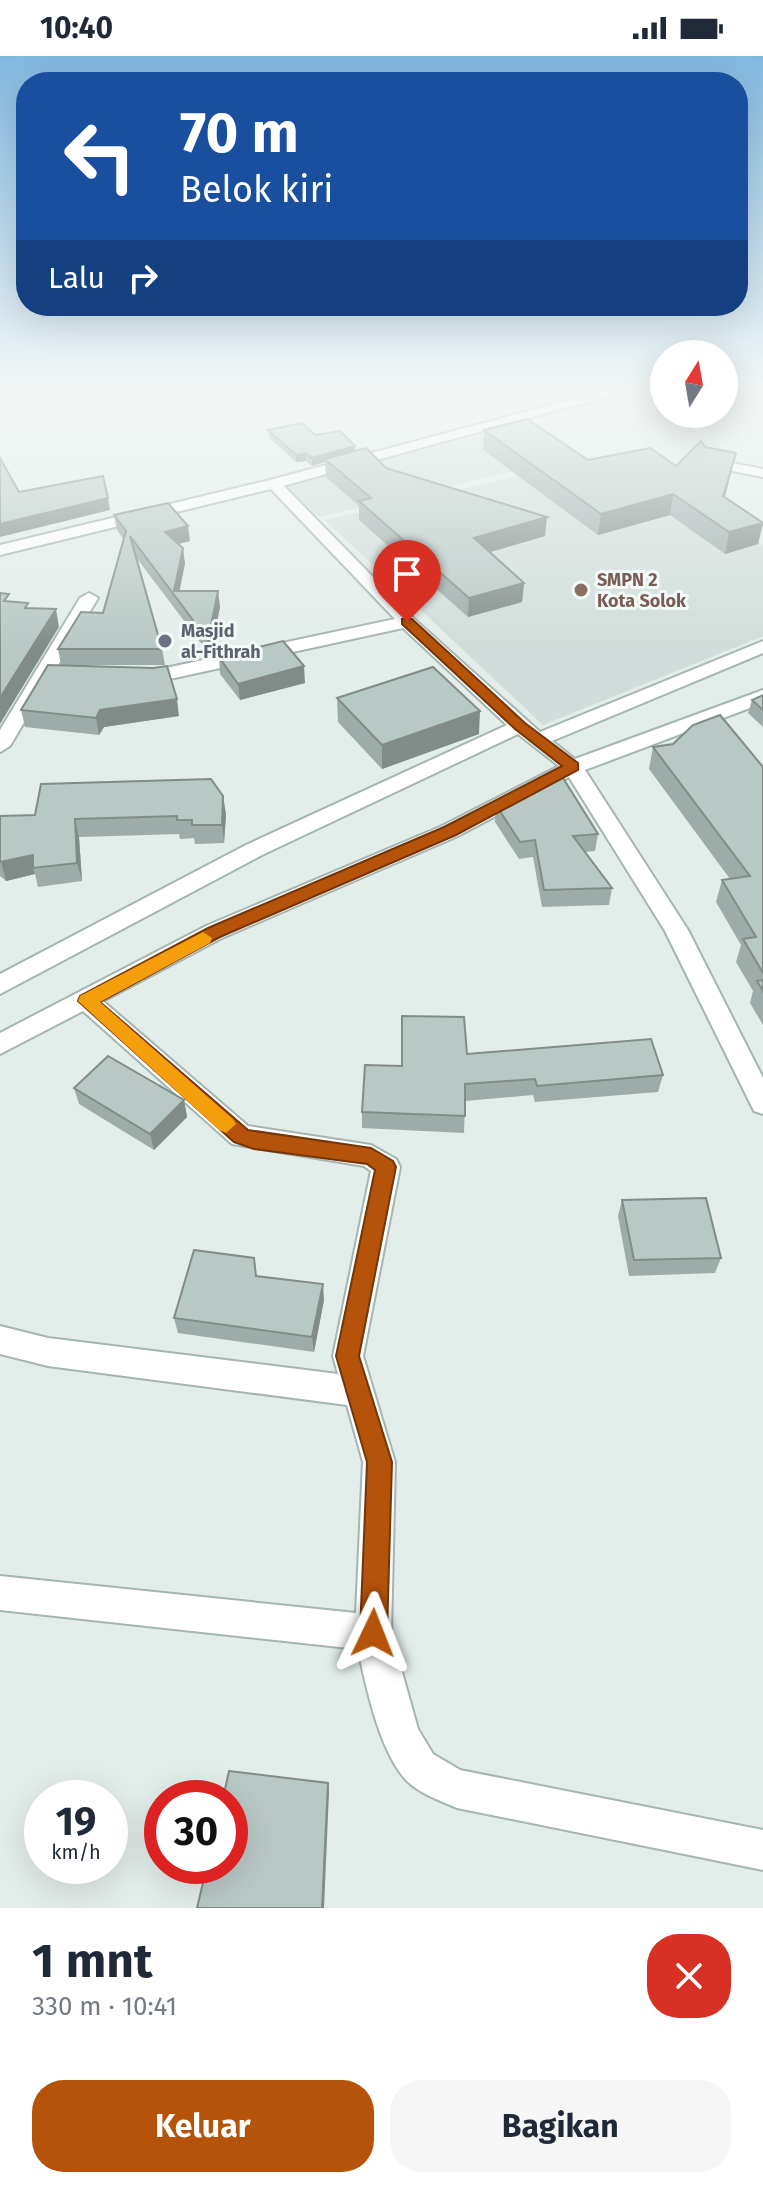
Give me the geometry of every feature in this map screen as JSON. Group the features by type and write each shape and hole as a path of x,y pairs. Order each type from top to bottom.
{"street":[{"path":"0,550 298,477"},
{"path":"274,484 407,622 520,726 573,767 676,930 763,1104"},
{"path":"0,746 52,673 89,598"},
{"path":"118,676 156,676 407,622"},
{"path":"538,740 763,646"},
{"path":"0,1044 214,932 450,831 573,767 763,696"},
{"path":"0,985 254,850 520,726"},
{"path":"87,1001 241,1136 254,1141 371,1156 386,1167 348,1356 379,1462 373,1633 383,1679 408,1750 418,1767 457,1789 763,1850"},
{"path":"0,1340 48,1352 359,1392"},
{"path":"0,1593 373,1633"}],"shaded area":[{"path":"314,477 487,477 319,517 285,485"},
{"name":"SMPN 2 Kota Solok","path":"513,477 668,477 763,545 763,636 543,725 325,520"}],"building":[{"path":"0,477 11,477 19,492 103,477 108,498 0,524"},
{"path":"347,477 417,477 547,517 474,538 524,583 469,598 359,501 371,498"},
{"path":"550,477 729,477 723,496 763,523 729,532 673,494 601,514"},
{"path":"168,503 188,526 165,532 183,548 174,591 218,591 208,640 130,536 162,649 58,649 81,612 103,613 126,531 114,515"},
{"path":"0,593 9,594 4,601 28,603 25,608 56,609 0,698"},
{"path":"283,641 304,666 238,684 219,657"},
{"path":"48,665 167,666 177,699 100,710 96,718 21,710"},
{"path":"433,667 480,711 382,745 337,698"},
{"path":"763,695 763,710 752,700"},
{"path":"720,715 763,767 763,973 743,939 756,937 722,880 750,876 653,747 673,744 693,725"},
{"path":"563,778 598,834 573,836 612,888 544,890 535,840 520,842 496,805"},
{"path":"211,779 223,796 222,825 192,825 192,820 177,820 177,816 75,819 77,863 33,868 33,855 0,862 0,816 35,815 41,784"},
{"path":"402,1016 464,1017 467,1054 651,1039 663,1075 537,1086 535,1079 465,1084 465,1116 362,1112 365,1065 402,1066"},
{"path":"108,1056 184,1100 150,1134 74,1088"},
{"path":"706,1198 721,1258 634,1260 622,1200"},
{"path":"194,1250 254,1258 256,1276 323,1284 312,1337 174,1318"},
{"path":"229,1771 328,1783 322,1908 197,1908 203,1884 248,1884 248,1780 227,1780"}],"slow traffic":[{"path":"203,938 87,1001 226,1124"}],"place":[{"name":"SMPN 2 Kota Solok","path":"581,590"},
{"name":"Masjid al-Fithrah","path":"165,641"}],"route":[{"path":"373,1633 379,1462 348,1356 386,1167 381,1160 371,1156 254,1141 241,1136 87,1001 214,932 450,831 573,767 520,726 407,622"}]}
